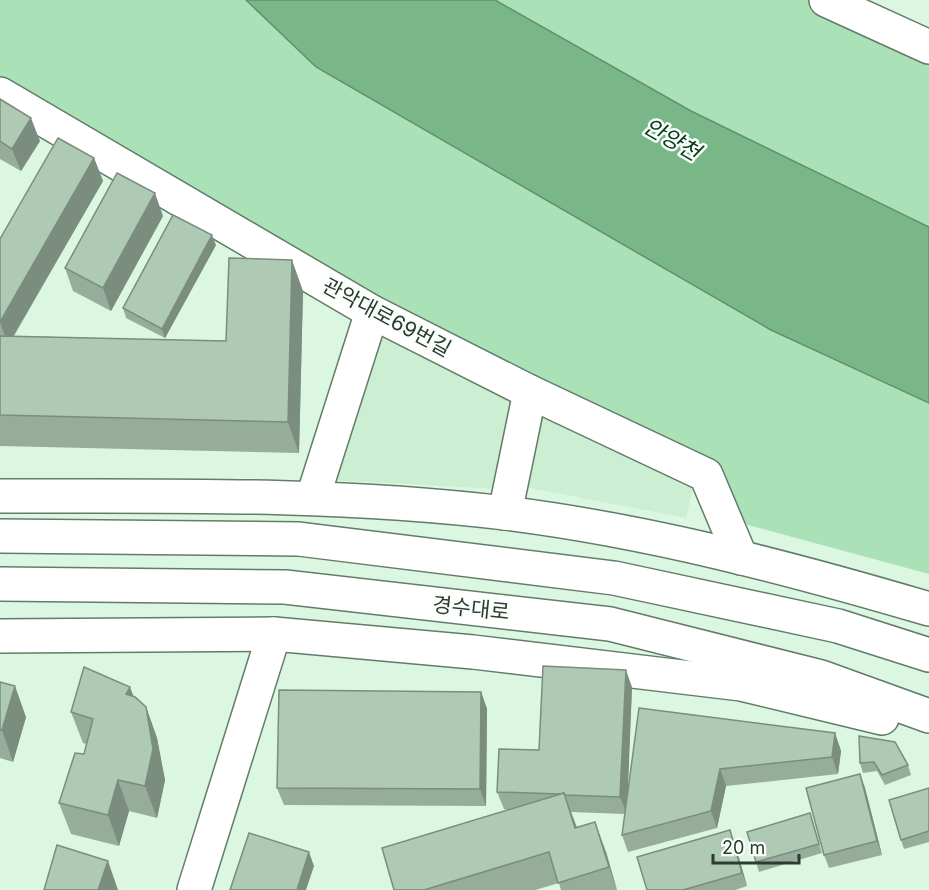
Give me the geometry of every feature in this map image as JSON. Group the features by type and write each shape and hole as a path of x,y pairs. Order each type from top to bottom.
{"main road":[{"path":"826,0 929,47"},
{"name":"관악대로69번길","path":"0,94 372,312 530,392 706,475 741,558"},
{"path":"313,497 372,312"},
{"path":"505,513 530,392"},
{"path":"0,496 313,497 505,513 622,532 741,558 929,609"},
{"path":"0,536 299,539 602,576 838,626 929,655"},
{"name":"경수대로","path":"0,584 285,587 610,624 821,677 929,716"},
{"path":"0,636 274,634 472,652 741,684 929,730"},
{"path":"194,890 274,634"}],"shaded area":[{"path":"0,0 246,0 316,67 771,330 929,403 929,574 748,525 697,477 359,299 115,152 0,76"},
{"path":"495,0 814,0 929,56 929,227 691,111"},
{"path":"374,326 520,396 499,489 328,480"},
{"path":"536,402 694,483 686,518 519,486"}],"water":[{"name":"안양천","path":"246,0 495,0 691,111 929,227 929,403 771,330 316,67"}],"building":[{"path":"0,99 31,118 12,149 0,141"},
{"path":"58,138 94,158 0,322 0,239"},
{"path":"117,173 155,193 103,288 65,268"},
{"path":"173,215 212,235 162,329 123,308"},
{"path":"229,258 292,260 288,422 0,415 0,336 226,341"},
{"path":"543,666 626,670 620,797 497,792 499,749 539,750"},
{"path":"84,667 130,687 126,694 135,697 146,707 153,749 145,786 118,780 108,815 59,803 75,753 84,754 93,719 71,712"},
{"path":"0,682 15,686 2,730 0,730"},
{"path":"279,690 481,692 480,789 277,788"},
{"path":"639,708 835,733 832,757 720,769 711,811 622,835"},
{"path":"859,736 895,742 908,765 882,775 874,762 860,763"},
{"path":"860,774 877,841 824,855 806,788"},
{"path":"929,788 929,831 901,840 889,800"},
{"path":"564,793 575,828 595,822 609,867 558,883 549,852 424,890 394,890 382,848"},
{"path":"810,813 819,844 756,862 747,832"},
{"path":"730,830 742,873 683,890 647,890 637,857"},
{"path":"249,833 309,852 297,890 230,890"},
{"path":"57,845 108,861 98,890 44,890"}]}
